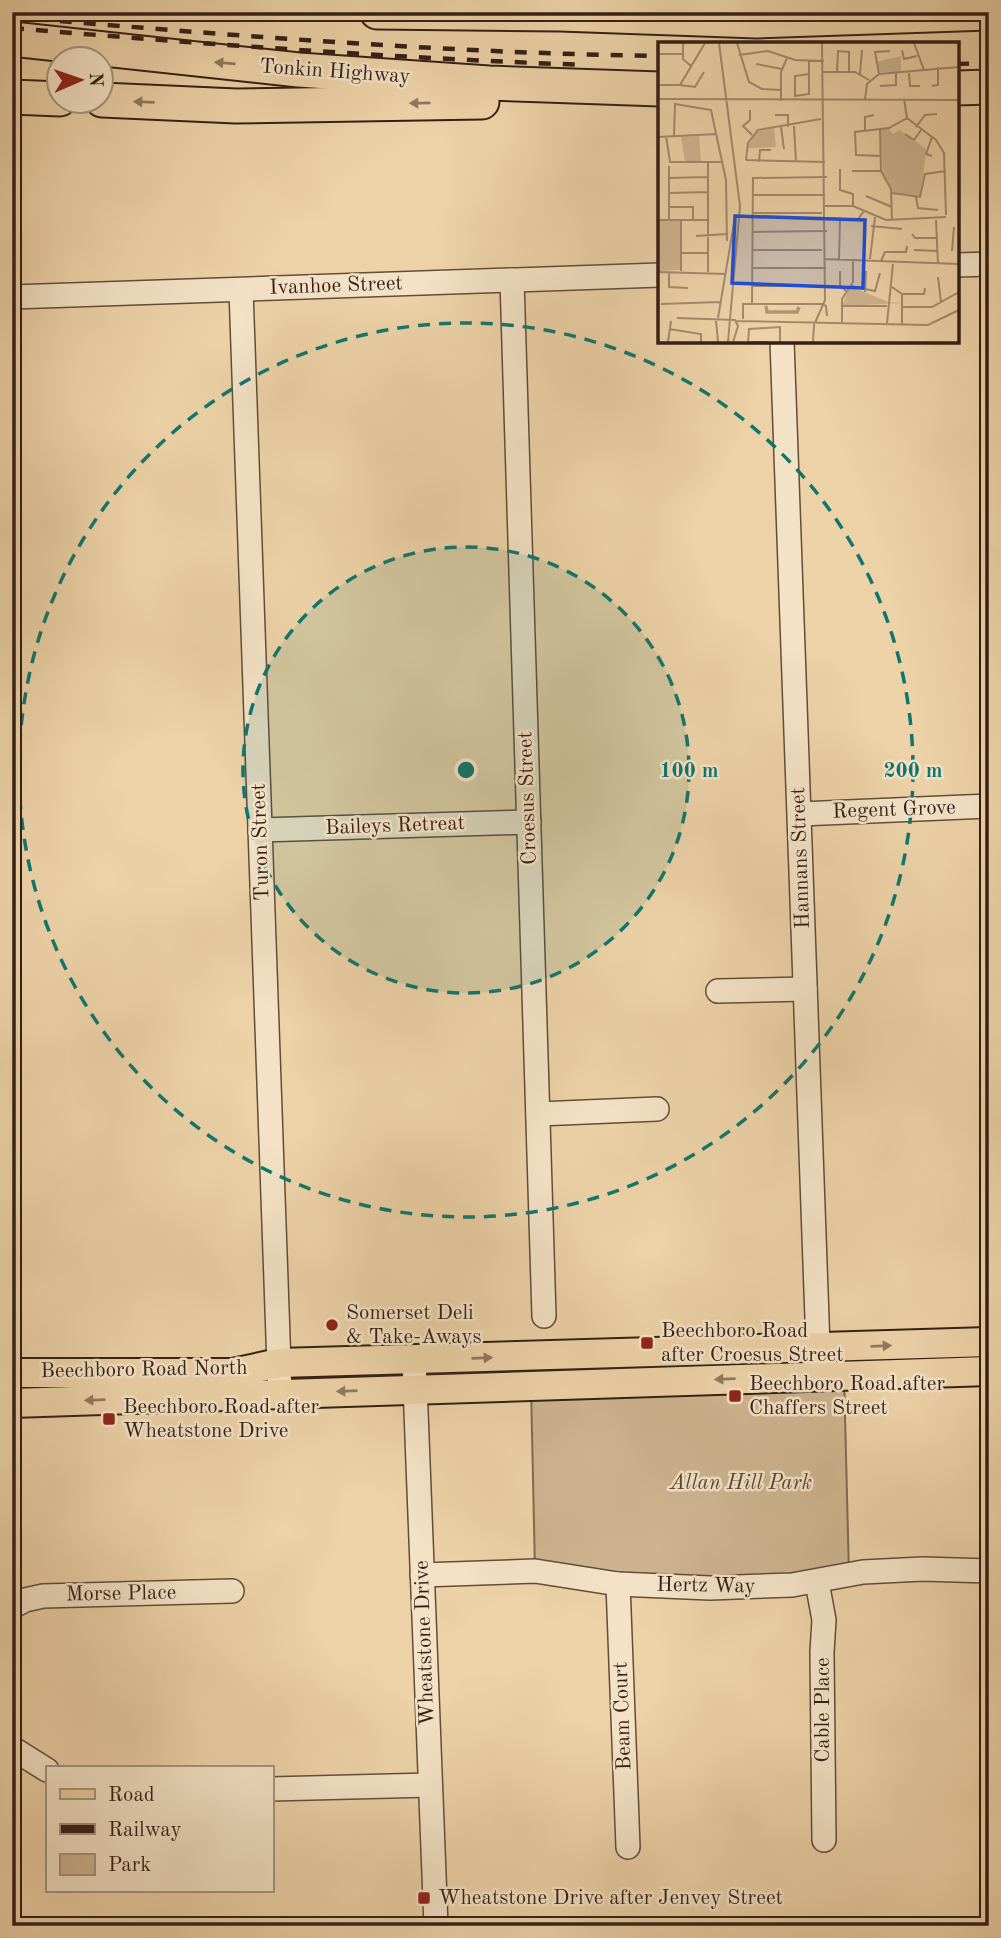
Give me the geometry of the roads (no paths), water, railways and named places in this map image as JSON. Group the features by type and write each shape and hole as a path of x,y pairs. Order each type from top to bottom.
{"highway":[{"path":"377,12 559,14 757,21 989,13"},
{"name":"Tonkin Highway","path":"12,38 218,62 367,75 489,83 658,89"},
{"path":"959,88 989,87"},
{"path":"116,101 236,106 584,101 658,96"},
{"path":"12,97 46,98"}],"main road":[{"name":"Beechboro Road North","path":"12,1402 415,1389 818,1362 989,1342"},
{"name":"Beechboro Road North","path":"12,1373 233,1373 279,1363 414,1360 818,1362 989,1371"}],"street":[{"path":"959,265 989,264"},
{"name":"Ivanhoe Street","path":"12,297 658,275"},
{"name":"Croesus Street","path":"512,280 544,1316"},
{"name":"Turon Street","path":"241,290 280,1394"},
{"name":"Hannans Street","path":"782,343 818,1362"},
{"name":"Regent Grove","path":"800,814 989,806"},
{"name":"Baileys Retreat","path":"260,830 529,822"},
{"path":"718,991 805,989"},
{"path":"538,1114 657,1109"},
{"name":"Wheatstone Drive","path":"414,1360 436,1926"},
{"name":"Hertz Way","path":"422,1575 535,1571 618,1584 710,1588 766,1587 817,1582 863,1572 923,1569 989,1571"},
{"name":"Cable Place","path":"817,1582 824,1620 824,1840"},
{"name":"Beam Court","path":"618,1584 628,1847"},
{"name":"Morse Place","path":"12,1606 43,1595 232,1591"},
{"path":"15,1758 46,1770"},
{"path":"273,1789 430,1786"}],"railway":[{"path":"12,17 417,47 658,56"},
{"path":"12,28 299,50 586,65"},
{"path":"959,64 989,63"}],"place":[{"name":"Somerset Deli & Take-Aways","path":"332,1325"},
{"name":"Beechboro Road after Croesus Street","path":"647,1343"},
{"name":"Beechboro Road after Chaffers Street","path":"735,1396"},
{"name":"Beechboro Road after Wheatstone Drive","path":"109,1419"},
{"name":"Wheatstone Drive after Jenvey Street","path":"424,1898"}],"park label":[{"name":"Allan Hill Park","path":"741,1483"}]}
